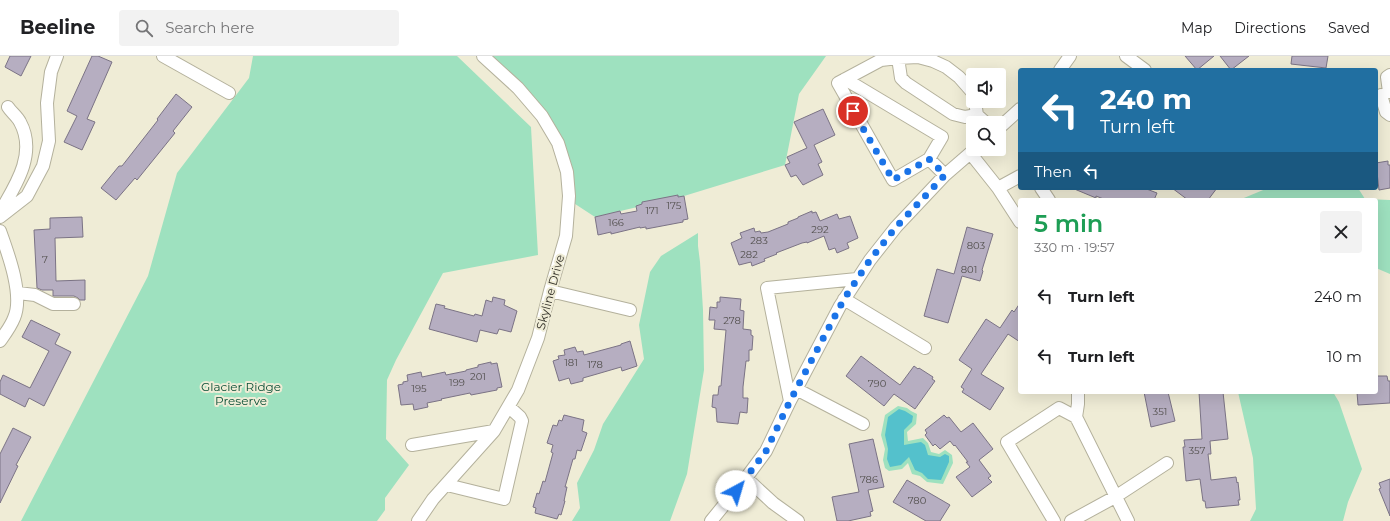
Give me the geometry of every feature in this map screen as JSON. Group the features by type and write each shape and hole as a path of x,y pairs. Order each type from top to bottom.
{"street":[{"path":"0,217 27,196 43,166 49,141 47,103 51,72 57,56"},
{"path":"163,56 229,93"},
{"name":"Skyline Drive","path":"418,521 433,499 494,431 518,390 538,338 566,236 569,196 567,172 558,143 542,116 518,88 483,56"},
{"path":"1061,68 1070,56"},
{"path":"1126,56 1142,68"},
{"path":"898,58 902,78 906,83 953,114 966,117"},
{"path":"845,80 942,137 929,159 893,180 838,83 881,60 918,58 933,61 946,67 959,77 966,85"},
{"path":"1390,75 1387,77 1384,93 1386,112 1390,115"},
{"path":"0,212 17,184 27,154 26,138 20,121 8,107"},
{"path":"1006,122 1018,111"},
{"path":"711,521 766,451 796,389 844,299 857,279 896,227 945,175 967,156"},
{"path":"976,156 1018,219"},
{"path":"929,159 945,175"},
{"path":"998,188 1018,177"},
{"path":"0,231 9,254 18,293 15,316 0,341"},
{"path":"790,401 767,288 857,279"},
{"path":"550,291 630,310"},
{"path":"18,293 35,295 53,304 74,304"},
{"path":"844,299 925,348"},
{"path":"796,389 863,424"},
{"path":"1078,394 1076,417 1128,521"},
{"path":"447,485 504,499 522,421 520,417 508,407"},
{"path":"1054,521 1007,442 1059,408 1076,417"},
{"path":"412,445 494,431"},
{"path":"1070,521 1115,497 1166,463"},
{"path":"746,478 773,503 798,521"}],"green space":[{"name":"Glacier Ridge Preserve","path":"253,56 457,56 531,127 538,255 443,273 396,360 387,380 386,439 409,465 385,498 385,510 377,521 21,521 148,276 177,173 249,78"},
{"path":"483,56 826,56 799,94 785,165 684,196 595,217 569,200 567,172 542,116"},
{"path":"1263,190 1359,190 1364,198 1244,198"},
{"path":"1378,200 1390,200 1390,274 1378,269"},
{"path":"698,233 703,310 704,370 687,474 670,521 572,521 580,508 577,483 594,450 603,424 644,359 639,325 650,272 661,256"},
{"path":"1238,394 1334,394 1339,402 1362,469 1348,502 1343,521 1250,521 1256,509 1253,458"},
{"path":"898,406 907,408 917,414 916,424 907,432 908,441 923,438 928,443 931,452 939,454 945,450 952,455 953,463 943,484 927,482 920,476 912,474 908,463 902,469 889,471 885,468 883,460 885,449 881,435 885,415"}],"water":[{"path":"899,409 913,416 912,422 904,430 904,445 921,442 925,445 928,455 940,457 945,454 949,456 949,462 941,480 928,479 922,473 915,470 909,457 901,465 890,467 887,459 888,449 885,435 888,417"}],"building":[{"path":"10,56 31,56 21,76 5,67"},
{"path":"92,56 98,56 112,62 87,119 95,122 82,150 64,142 77,116 67,111"},
{"path":"1185,56 1214,56 1199,68 1195,68"},
{"path":"1220,56 1249,56 1234,68 1229,68"},
{"path":"1292,56 1328,56 1326,68 1291,64"},
{"path":"176,94 192,107 173,131 175,133 137,180 135,178 116,200 101,188 119,166 122,166 158,120 157,119"},
{"path":"823,109 835,135 814,145 822,162 818,164 823,175 803,185 796,175 791,177 785,165 790,163 787,157 807,148 794,122"},
{"path":"1388,161 1388,165 1390,165 1390,188 1379,190 1378,163"},
{"path":"1077,190 1149,190 1157,193 1155,198 1101,198 1096,196 1096,198"},
{"path":"1175,190 1216,190 1210,198 1185,198"},
{"path":"678,195 678,197 684,196 688,219 683,220 683,222 646,229 646,227 640,227 611,234 611,232 598,235 595,217 620,211 621,214 637,211 636,206 642,204 642,202"},
{"path":"812,211 812,213 816,212 820,221 837,214 839,219 850,216 858,238 847,243 849,248 837,253 835,248 829,250 824,236 776,253 777,254 764,259 765,261 752,266 751,262 739,265 731,243 742,238 740,233 754,228 755,232 768,232 788,224 788,222"},
{"path":"82,217 83,237 55,238 56,281 85,280 85,300 80,300 74,296 53,296 53,290 42,290 37,288 34,230 50,229 50,218"},
{"path":"967,227 993,234 980,281 962,276 948,323 924,316 937,269 954,274"},
{"path":"493,297 505,300 504,305 517,311 511,332 499,329 497,334 480,330 477,342 429,329 436,304 445,306 444,308 474,316 475,314 482,316 486,300 492,302"},
{"path":"720,297 741,299 740,310 744,311 743,329 751,330 751,335 753,336 752,350 749,350 749,361 746,361 743,387 743,398 748,398 747,413 740,412 738,424 717,422 716,408 712,407 713,395 718,395 719,386 721,386 726,330 714,329 715,320 709,320 710,307 717,308 717,302 720,302"},
{"path":"1018,306 1018,341 1008,334 981,374 1004,388 990,410 962,392 964,389 961,387 972,369 959,360 986,319 1000,328 1012,310 1014,312"},
{"path":"31,320 60,334 55,344 71,352 44,406 29,398 25,407 0,394 0,382 3,375 30,388 49,351 22,337"},
{"path":"630,341 637,366 622,371 621,367 583,378 583,381 571,384 569,378 559,381 553,361 559,359 558,356 565,355 564,350 575,347 577,352 583,351 584,355 621,345"},
{"path":"861,356 900,385 914,366 933,377 932,379 935,381 915,409 894,394 884,406 846,376"},
{"path":"491,362 491,364 497,363 502,387 497,388 497,390 471,395 470,393 441,399 442,400 427,403 428,407 414,410 413,404 401,405 398,385 408,381 407,375 421,372 422,377 445,372 446,375 466,371 478,367 478,365"},
{"path":"1378,376 1387,376 1388,381 1390,381 1390,403 1358,405 1357,394 1378,394"},
{"path":"1144,394 1168,394 1175,421 1151,427"},
{"path":"1199,394 1223,394 1228,439 1210,441 1211,454 1208,454 1211,480 1236,477 1240,500 1238,500 1239,505 1206,508 1205,501 1203,501 1200,479 1186,481 1183,447 1185,447 1184,440 1202,439"},
{"path":"564,415 584,420 582,431 587,433 581,451 577,450 575,459 573,459 565,487 567,487 565,501 561,515 559,514 557,519 535,513 536,508 533,507 537,493 539,494 543,481 545,482 553,453 551,452 553,445 547,443 553,425 557,426 559,420 562,421"},
{"path":"944,415 947,418 949,417 961,432 973,423 993,449 979,460 991,476 988,478 992,482 972,497 956,477 970,467 966,462 968,462 950,441 940,449 935,444 933,446 925,435 927,433 925,430"},
{"path":"13,428 31,437 16,465 18,466 0,503 0,454"},
{"path":"873,439 884,487 868,490 873,511 870,512 871,516 848,521 837,521 832,497 859,492 849,444"},
{"path":"1390,479 1390,516 1379,489 1381,488 1379,483"},
{"path":"907,480 950,505 940,521 926,521 893,502"}],"route":[{"path":"736,491 766,451 790,401 844,299 870,260 896,227 945,175 929,159 893,180 853,111"}]}
